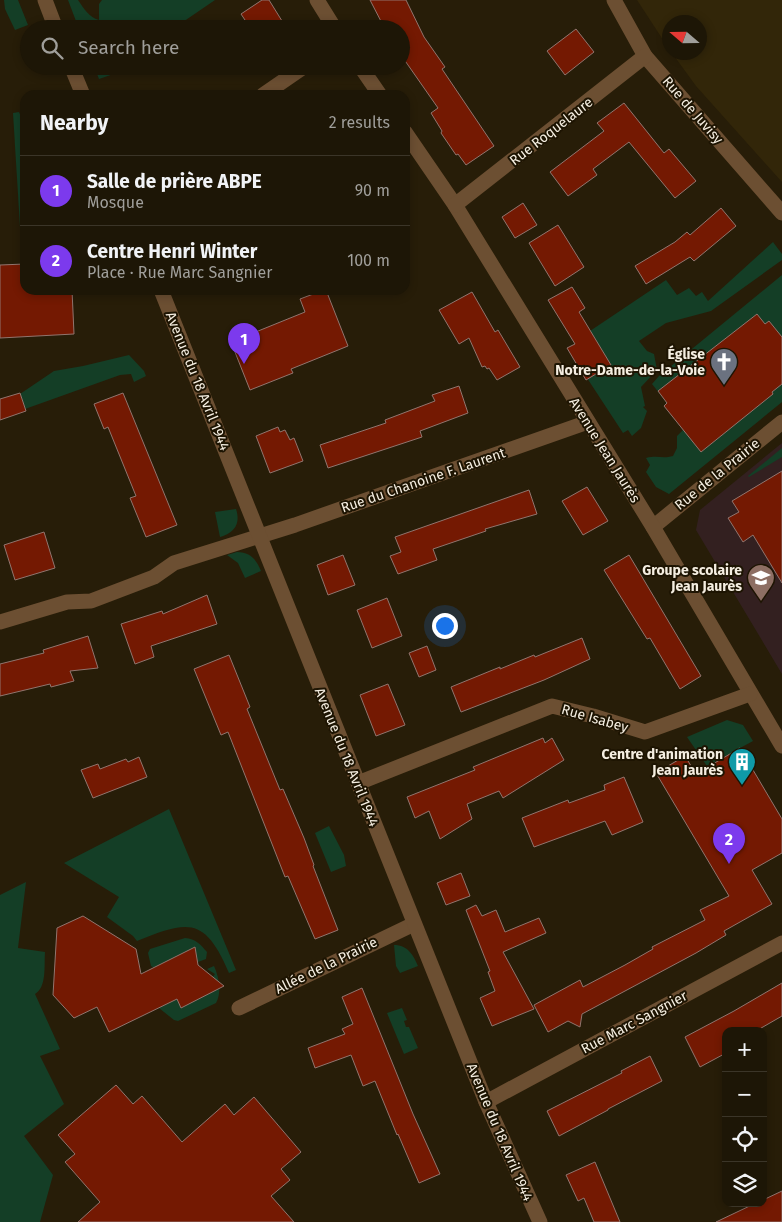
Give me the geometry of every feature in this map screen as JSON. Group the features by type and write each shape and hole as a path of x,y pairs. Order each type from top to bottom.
{"street":[{"path":"45,0 53,20"},
{"path":"317,0 329,20"},
{"name":"Rue de Juvisy","path":"614,0 646,56 782,213"},
{"name":"Rue Roquelaure","path":"455,206 646,56"},
{"path":"75,75 81,90"},
{"path":"270,90 292,75"},
{"path":"366,75 377,90"},
{"name":"Avenue Jean Jaurès","path":"410,139 455,206 653,527 782,746"},
{"name":"Avenue du 18 Avril 1944","path":"163,295 486,1102 540,1222"},
{"name":"Rue du Chanoine F. Laurent","path":"0,622 67,602 91,601 154,577 174,562 295,525 588,422"},
{"name":"Rue de la Prairie","path":"653,527 782,422"},
{"name":"Rue Isabey","path":"358,783 552,706 645,732 750,694"},
{"name":"Allée de la Prairie","path":"239,1008 414,924"},
{"name":"Rue Marc Sangnier","path":"486,1102 782,943"}],"shaded area":[{"path":"637,0 782,0 782,182 696,86 677,60 707,60 707,15 662,15 662,38"},
{"name":"Groupe scolaire Jean Jaurès","path":"782,443 782,674 696,530 700,510"}],"green space":[{"path":"4,0 18,0 26,20 20,20 20,28 15,30 5,9"},
{"path":"68,0 78,0 90,15 99,20 76,20"},
{"path":"102,0 215,0 186,20 99,20 99,4"},
{"path":"97,75 111,75 99,79"},
{"path":"19,112 20,114 20,227 13,113"},
{"path":"773,242 782,254 782,260 711,311 666,323 639,341 647,351 654,354 657,370 641,387 645,406 643,407 647,411 641,428 632,436 628,430 623,433 587,378 611,365 590,331 666,280 677,295 689,288 696,296 702,292 708,301"},
{"name":"Église Notre-Dame-de-la-Voie","path":"782,275 782,402 669,494 656,487 646,472 650,465 646,458 673,456 677,448 677,436 683,430 664,406 667,403 652,384 659,376"},
{"path":"129,355 144,371 146,376 134,382 131,374 120,375 25,409 20,394 54,371"},
{"path":"782,448 782,457 748,476"},
{"path":"236,509 238,519 235,527 229,533 220,537 215,512"},
{"path":"237,552 246,553 252,557 261,571 245,578 238,563 227,555"},
{"path":"727,720 743,725 753,741 707,766 687,737"},
{"path":"169,809 236,970 229,973 212,941 203,933 193,928 170,929 137,941 107,917 119,897 64,863"},
{"path":"329,826 344,855 346,866 331,872 315,833"},
{"path":"26,882 18,948 45,952 43,981 39,991 35,994 60,1049 40,1056 64,1104 24,1136 53,1175 40,1222 0,1222 0,895"},
{"path":"185,938 195,941 207,952 206,959 198,962 195,948 161,964 158,970 151,966 148,953 150,949"},
{"path":"394,945 399,945 406,949 418,966 400,973 396,966"},
{"path":"214,966 219,984 219,994 216,1003 178,1021 159,1008 177,999 181,1008 215,990 212,978 215,974 207,969"},
{"path":"402,1008 407,1020 404,1021 406,1027 409,1027 418,1048 404,1054 387,1013"}],"building":[{"path":"262,0 269,0 281,20 245,20 241,14"},
{"path":"370,0 406,0 424,37 445,67 442,69 494,146 466,165 458,154 456,155 441,133 442,131 431,113 438,108 410,68 410,20 380,20"},
{"path":"576,29 594,52 565,75 547,51"},
{"path":"624,103 664,153 669,149 696,181 675,198 629,142 593,169 597,175 568,196 550,172 604,131 597,123"},
{"path":"523,203 537,225 515,238 502,217"},
{"path":"721,208 736,226 694,261 690,257 646,284 635,266 675,242 687,232 690,235"},
{"path":"558,225 584,267 555,286 529,243"},
{"path":"20,264 20,295 72,295 74,334 0,338 0,265"},
{"path":"572,287 585,308 579,312 611,365 586,380 567,348 575,344 548,300"},
{"path":"472,292 495,332 498,330 520,367 497,380 489,368 482,367 469,338 459,344 439,310"},
{"path":"311,295 328,295 348,346 291,369 293,373 250,390 231,342 305,312 300,299"},
{"name":"Église Notre-Dame-de-la-Voie","path":"757,314 765,324 769,321 782,337 782,384 772,392 773,394 701,452 664,406 667,403 658,391"},
{"path":"459,386 468,413 420,431 422,437 328,468 320,445 386,423 385,420 435,401 432,395"},
{"path":"20,393 26,411 0,420 0,399"},
{"path":"123,393 177,525 146,537 130,498 136,496 108,427 104,429 94,404"},
{"path":"278,427 280,432 285,430 290,440 294,438 303,461 270,473 256,436"},
{"path":"782,471 782,583 753,535 743,542 728,518 739,512 732,501"},
{"path":"587,487 608,521 583,535 562,501"},
{"path":"529,490 537,514 485,529 486,531 433,549 437,560 398,574 390,556 401,552 395,537"},
{"path":"44,532 55,568 15,580 4,545"},
{"path":"343,555 355,585 328,595 317,565"},
{"path":"629,555 701,676 680,689 650,638 647,639 604,570"},
{"path":"207,595 217,624 151,646 154,657 135,664 121,624 162,611 163,614"},
{"path":"387,598 402,636 372,648 357,610"},
{"path":"88,636 98,668 70,671 74,681 51,687 50,684 0,696 0,664 44,653 43,650"},
{"path":"582,638 590,659 544,680 461,712 451,687 500,667 500,669 534,655 535,657"},
{"path":"427,646 436,670 419,677 409,653"},
{"path":"229,655 250,707 247,709 280,790 283,789 304,838 338,930 315,939 288,876 285,877 228,732 221,735 194,669"},
{"path":"388,684 405,725 376,736 360,695"},
{"path":"543,738 545,743 552,738 564,760 503,798 499,791 467,804 472,819 440,839 429,811 415,818 407,797 475,770 473,767"},
{"path":"740,748 782,819 782,853 752,870 772,904 724,931 726,935 696,953 582,1014 580,1027 568,1021 548,1032 534,1005 580,980 583,987 625,965 653,949 652,947 705,920 700,910 729,896 656,773 685,756 696,774"},
{"path":"139,757 147,777 93,798 81,770 98,764 100,769 126,759 128,762"},
{"path":"624,777 643,822 612,835 605,821 534,847 522,818 568,800 569,803 605,790 604,785"},
{"path":"461,873 470,896 446,905 437,883"},
{"path":"476,905 482,916 496,910 505,932 539,918 546,933 503,952 534,1009 492,1026 480,998 495,991 488,972 490,971 466,910"},
{"path":"83,916 136,949 141,974 195,947 198,965 224,986 181,1008 177,999 109,1032 97,1007 74,1018 53,995 57,928"},
{"path":"782,983 782,1016 763,1027 722,1027 722,1055 700,1067 685,1037"},
{"path":"362,988 413,1114 440,1174 419,1183 375,1081 363,1086 351,1055 315,1068 308,1048 345,1034 342,1029 353,1024 342,997"},
{"path":"650,1056 662,1081 559,1136 547,1111 622,1073 621,1071"},
{"path":"116,1085 133,1104 142,1096 182,1142 225,1104 234,1115 254,1097 301,1152 281,1169 290,1180 271,1196 294,1222 78,1222 100,1202 65,1162 75,1154 58,1135"},
{"path":"595,1162 620,1222 594,1222 584,1198 578,1201 566,1175"},
{"path":"782,1191 782,1222 716,1222 748,1207 767,1207 767,1198"}],"place":[{"name":"Salle de prière ABPE","path":"244,364"},
{"name":"Église Notre-Dame-de-la-Voie","path":"724,386"},
{"name":"Groupe scolaire Jean Jaurès","path":"761,602"},
{"name":"Centre d'animation Jean Jaurès","path":"742,786"},
{"name":"Centre Henri Winter","path":"729,864"}]}
